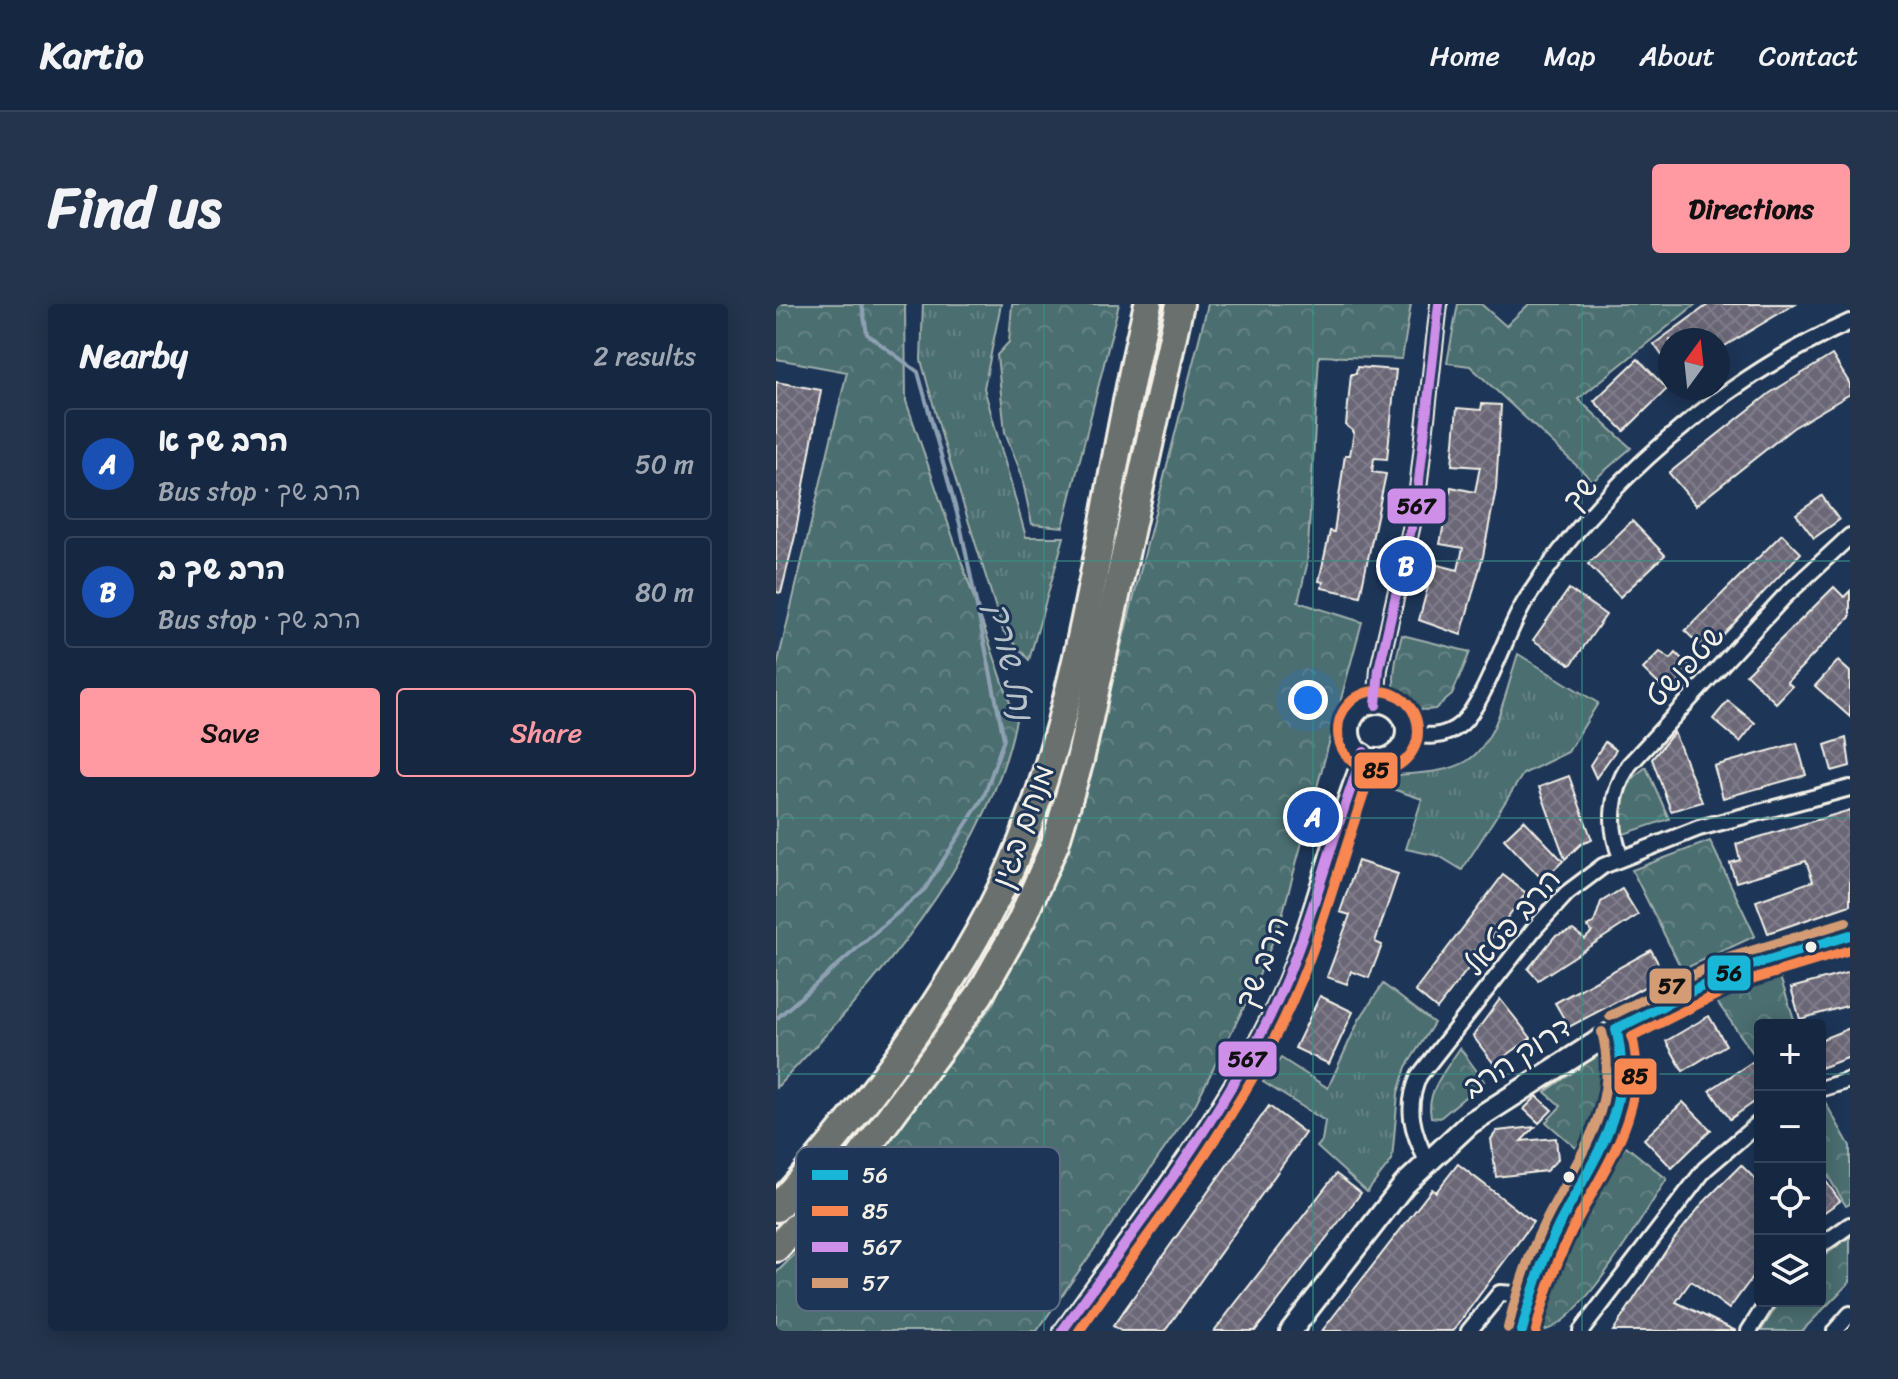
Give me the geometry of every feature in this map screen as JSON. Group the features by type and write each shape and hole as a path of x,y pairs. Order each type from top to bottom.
{"highway":[{"name":"מנחם בגין","path":"829,1147 930,1008 975,936 1022,843 1051,755 1081,630 1148,304"},
{"name":"מנחם בגין","path":"868,1147 980,994 1021,921 1055,844 1080,760 1180,304"},
{"name":"מנחם בגין","path":"776,1208 796,1186"},
{"name":"מנחם בגין","path":"776,1248 796,1227"}],"street":[{"path":"1376,705 1379,669 1416,507 1439,304"},
{"name":"שך","path":"1404,733 1433,736 1453,730 1466,719 1511,624 1546,571 1671,436 1754,375 1850,322"},
{"name":"שטפנשט","path":"1621,857 1613,830 1614,805 1621,777 1629,765 1784,597 1850,536"},
{"path":"1376,705 1385,706 1399,716 1404,733 1389,754 1381,756 1364,752 1354,740 1353,724 1361,711 1376,705"},
{"name":"הרב שך","path":"1062,1331 1212,1115 1270,1015 1295,957 1344,801 1364,752"},
{"name":"הרב פטאל","path":"1427,1161 1412,1127 1410,1102 1419,1076 1552,909 1585,878 1621,857 1699,828 1850,788"},
{"name":"דרוק הרב","path":"1291,1331 1376,1218 1427,1161 1492,1108 1616,1029 1733,971 1850,935"},
{"path":"1522,1331 1548,1248 1620,1103 1626,1066 1616,1029"},
{"path":"1826,1087 1850,1080"},
{"path":"1581,1331 1705,1169 1754,1127"},
{"path":"1826,1242 1850,1225"},
{"path":"1469,1331 1500,1293 1531,1295"},
{"path":"1749,1331 1764,1307"},
{"path":"1835,1331 1850,1314"}],"green space":[{"path":"776,304 905,304 906,401 1016,720 1002,772 980,822 922,919 850,1008 776,1088 776,670 847,372 776,359"},
{"path":"923,304 1001,304 984,388 1026,537 1064,537 1029,660 1003,631 943,440 921,360"},
{"path":"1012,304 1119,304 1063,527 1032,524 1021,473 1005,432 997,355 1009,342"},
{"path":"1208,304 1411,304 1402,359 1319,356 1307,565 1298,602 1362,622 1280,923 1256,983 1195,1105 1060,1298 1060,1147 884,1147 993,1004 1074,832"},
{"path":"1458,304 1481,304 1506,326 1529,304 1696,304 1666,328 1658,328 1658,335 1578,399 1631,448 1593,481 1470,366 1447,363"},
{"path":"1402,635 1470,652 1452,695 1435,709 1417,709 1405,705 1398,698 1394,675"},
{"path":"1518,654 1598,703 1568,752 1523,774 1462,870 1439,856 1406,849 1422,799 1378,784 1387,776 1459,765 1478,752 1494,727"},
{"path":"1646,767 1669,819 1621,835 1621,815 1627,788"},
{"path":"1710,841 1755,936 1682,970 1632,870"},
{"path":"1778,971 1794,1019 1754,1019 1754,1054 1715,999"},
{"path":"1383,984 1434,1023 1406,1067 1398,1093 1392,1160 1367,1192 1317,1147 1322,1141 1325,1121 1263,1082 1281,1058 1328,1088 1359,1020"},
{"path":"1460,1048 1484,1081 1440,1118 1431,1117 1434,1089"},
{"path":"1600,1053 1607,1079 1602,1103 1576,1148 1546,1122 1561,1106 1545,1092"},
{"path":"1826,1104 1850,1146 1850,1204 1846,1206 1826,1173"},
{"path":"1626,1146 1667,1179 1591,1291 1573,1312 1555,1326 1540,1331 1561,1257 1584,1211"},
{"path":"1850,1236 1850,1282 1826,1306 1826,1254"},
{"path":"796,1253 796,1311 1051,1311 1037,1331 776,1331 776,1273"},
{"path":"1776,1307 1826,1307 1802,1331 1761,1331"}],"building":[{"path":"1709,304 1795,304 1730,343 1730,328 1676,328"},
{"path":"1832,355 1850,384 1850,394 1793,428 1696,505 1669,473 1770,393"},
{"path":"1638,359 1658,380 1658,398 1624,431 1594,401"},
{"path":"1357,367 1396,370 1387,459 1374,458 1372,472 1386,474 1360,596 1322,588 1323,582 1319,581 1330,531 1334,532 1345,455 1350,455 1354,432 1346,425 1351,374 1356,374"},
{"path":"776,382 821,390 795,536 781,593 776,592"},
{"path":"1482,404 1501,405 1496,489 1483,556 1461,635 1419,620 1434,564 1458,570 1463,548 1440,544 1451,487 1475,492 1480,467 1452,465 1457,408 1481,410"},
{"path":"1822,496 1839,520 1814,538 1796,514"},
{"path":"1632,521 1665,555 1620,597 1588,564"},
{"path":"1782,534 1801,553 1707,652 1685,631"},
{"path":"1834,587 1844,597 1850,591 1850,617 1787,682 1792,686 1776,703 1746,674"},
{"path":"1569,589 1606,615 1571,665 1533,640"},
{"path":"1660,652 1671,659 1676,653 1694,671 1670,695 1643,669"},
{"path":"1838,661 1850,672 1850,717 1815,686"},
{"path":"1728,701 1755,723 1740,742 1713,719"},
{"path":"1674,732 1702,802 1671,811 1652,759"},
{"path":"1846,738 1850,766 1832,771 1825,745"},
{"path":"1605,742 1616,750 1596,778 1590,765"},
{"path":"1797,743 1806,775 1723,798 1714,766"},
{"path":"1569,776 1592,840 1581,844 1565,859 1539,787"},
{"path":"1850,810 1850,905 1768,933 1756,901 1813,881 1806,861 1736,882 1730,863 1740,860 1736,844"},
{"path":"1524,820 1563,861 1543,880 1504,839"},
{"path":"1358,861 1398,874 1375,942 1382,945 1369,978 1351,971 1347,984 1327,977 1350,915 1340,912"},
{"path":"1503,875 1526,893 1437,1009 1415,991"},
{"path":"1622,889 1638,915 1538,980 1528,969 1555,936 1573,930 1585,939 1592,932 1587,926 1594,923 1601,902"},
{"path":"1651,950 1665,976 1569,1027 1555,1003"},
{"path":"1850,972 1850,1005 1800,1019 1791,988"},
{"path":"1320,996 1353,1012 1329,1064 1295,1048"},
{"path":"1500,999 1531,1038 1494,1064 1473,1036"},
{"path":"1709,1016 1726,1045 1683,1071 1666,1041"},
{"path":"1850,1028 1850,1057 1826,1066 1826,1038"},
{"path":"1752,1062 1754,1065 1754,1102 1730,1119 1710,1090"},
{"path":"1537,1096 1552,1110 1539,1123 1524,1109"},
{"path":"1683,1102 1711,1130 1672,1168 1644,1139"},
{"path":"1269,1106 1305,1133 1165,1331 1121,1331 1113,1326"},
{"path":"1535,1127 1521,1141 1556,1138 1558,1159 1546,1171 1496,1177 1491,1139 1497,1131"},
{"path":"1458,1164 1533,1222 1453,1331 1322,1331 1432,1189 1436,1192"},
{"path":"1741,1165 1754,1178 1754,1275 1729,1309 1691,1281 1676,1302 1736,1331 1613,1331 1671,1243 1703,1203"},
{"path":"1336,1174 1361,1193 1255,1331 1214,1331"},
{"path":"1826,1181 1840,1201 1826,1211"}],"waterway":[{"name":"נחל שורק","path":"776,1019 925,889 984,796 1004,739 960,524 918,372 867,334 862,304"}],"transit line":[{"name":"567","path":"1376,705 1379,669 1416,507 1439,304"},
{"name":"85","path":"1378,691 1393,694 1406,703 1415,716 1418,731 1415,746 1406,759 1393,768 1378,771 1363,768 1350,759 1341,746 1338,731 1341,716 1350,703 1363,694 1378,691"},
{"name":"567","path":"1062,1331 1199,1138 1270,1016 1297,952 1364,752"},
{"name":"85","path":"1079,1331 1161,1218 1262,1062 1310,957 1377,757"},
{"name":"57","path":"1610,1016 1728,958 1846,922"},
{"name":"56","path":"1616,1029 1733,971 1850,935"},
{"name":"85","path":"1536,1331 1560,1256 1609,1162 1629,1114 1635,1089 1636,1064 1632,1037 1738,984 1850,950"},
{"name":"56","path":"1522,1331 1547,1251 1608,1132 1616,1108 1621,1057 1616,1029"},
{"name":"57","path":"1508,1328 1533,1248 1593,1132 1601,1109 1607,1059 1602,1032"}],"place":[{"name":"הרב שך ב","path":"1406,566"},
{"name":"הרב שך א","path":"1313,817"}]}
